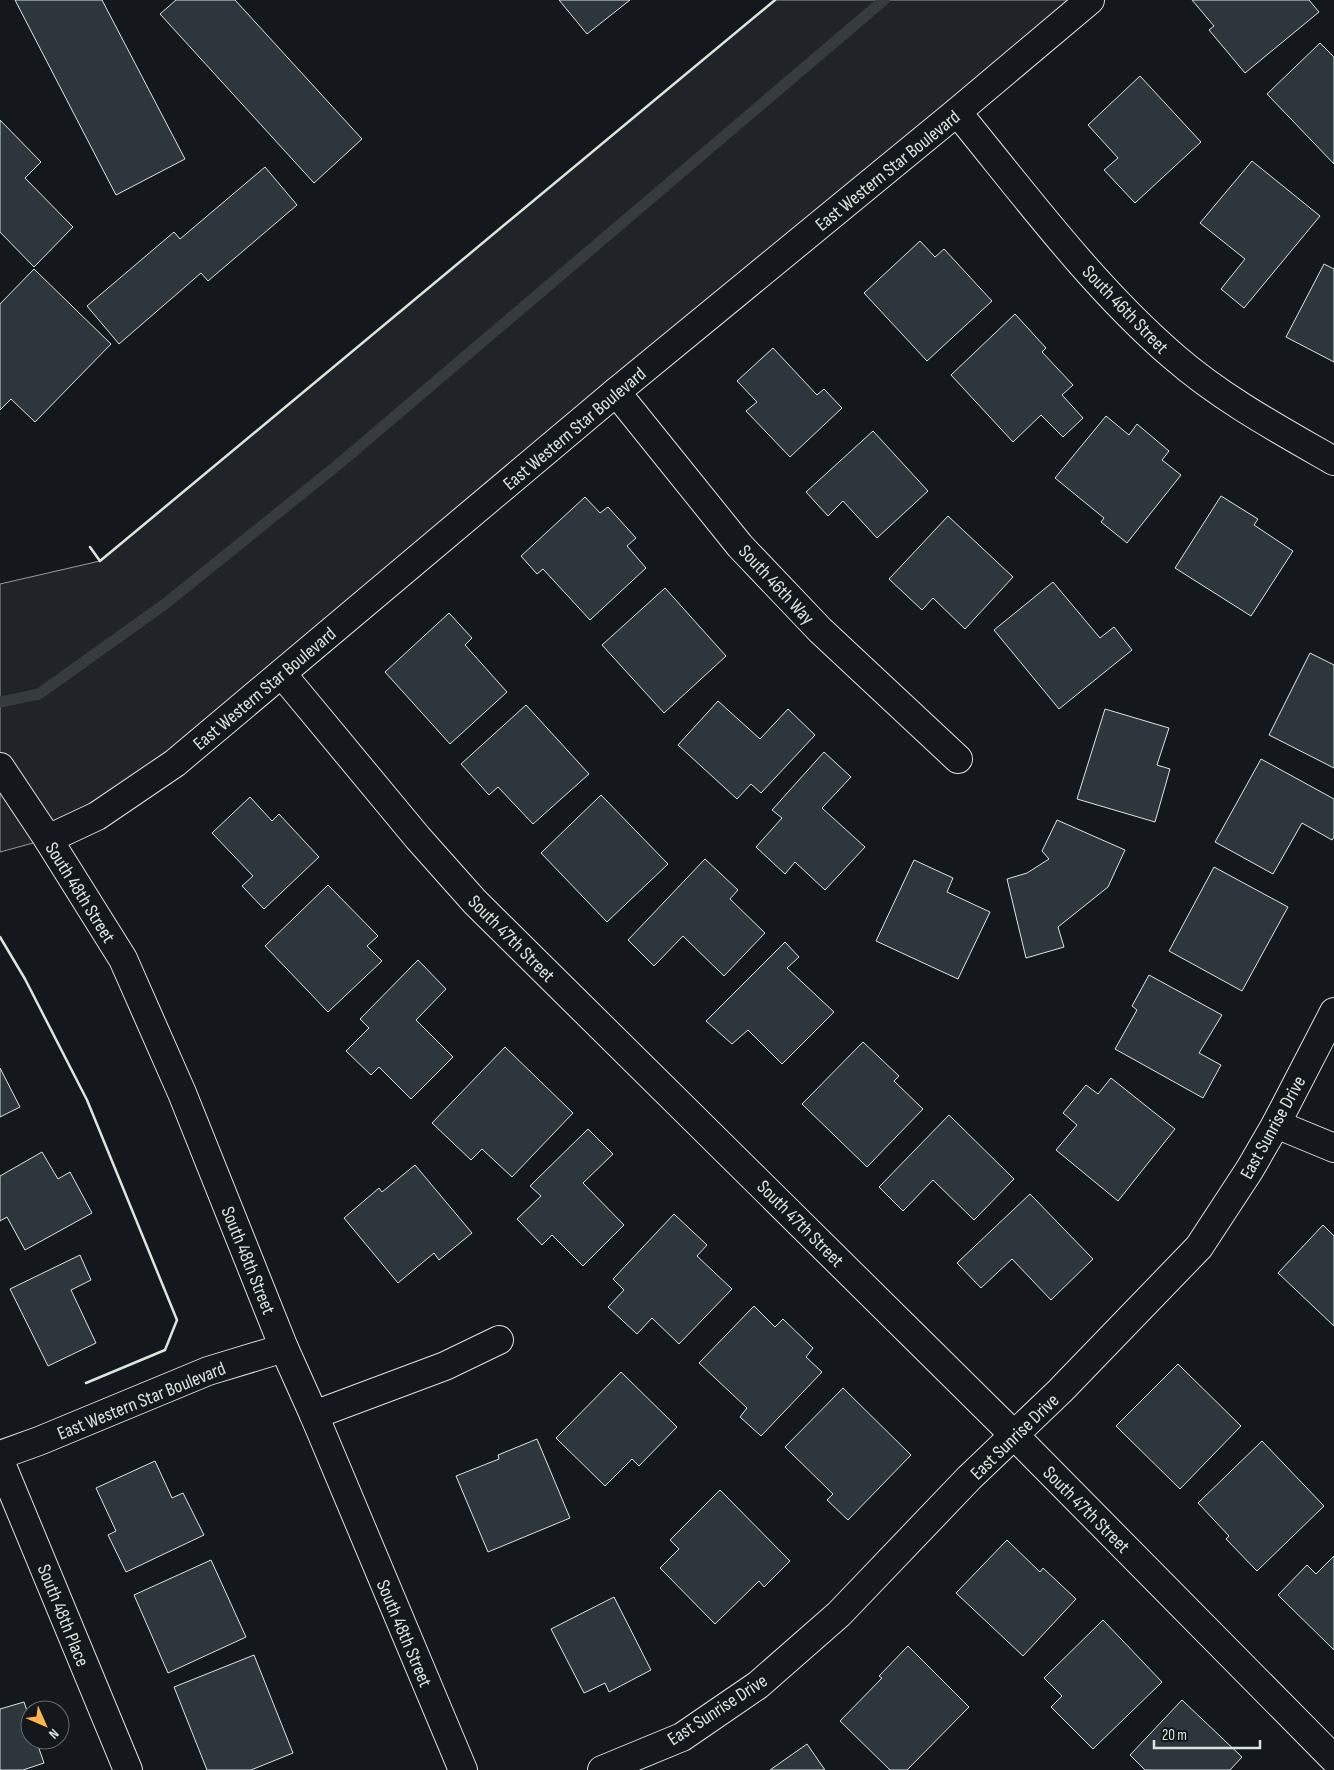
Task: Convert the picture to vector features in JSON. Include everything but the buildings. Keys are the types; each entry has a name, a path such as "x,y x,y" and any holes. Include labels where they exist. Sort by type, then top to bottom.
{"street":[{"name":"East Western Star Boulevard","path":"48,840 97,816 175,763 616,392 957,112 1090,0"},
{"name":"South 46th Street","path":"957,112 1102,288 1173,356 1237,405 1334,461"},
{"name":"South 46th Way","path":"616,392 740,546 820,630 958,759"},
{"name":"South 47th Street","path":"282,674 418,838 475,902 1013,1434 1334,1759"},
{"name":"South 48th Street","path":"1,768 123,959 182,1093 284,1348 463,1770"},
{"name":"East Sunrise Drive","path":"602,1770 682,1737 758,1686 839,1614 969,1478 1013,1434 1060,1392 1199,1247 1250,1169 1276,1124 1334,1012"},
{"path":"1276,1124 1334,1148"},
{"path":"314,1415 445,1366 499,1340"},
{"name":"East Western Star Boulevard","path":"0,1455 39,1441 208,1371 284,1348"},
{"name":"South 48th Place","path":"0,1461 128,1770"}],"shaded area":[{"path":"775,0 1090,0 175,763 48,839 0,852 0,584 100,561"}],"waterway":[{"path":"0,702 39,694 165,604 340,463 884,0"}],"wall":[{"path":"90,547 100,561 775,0"},
{"path":"0,937 25,979 87,1100 177,1320 165,1350 86,1383"}]}
